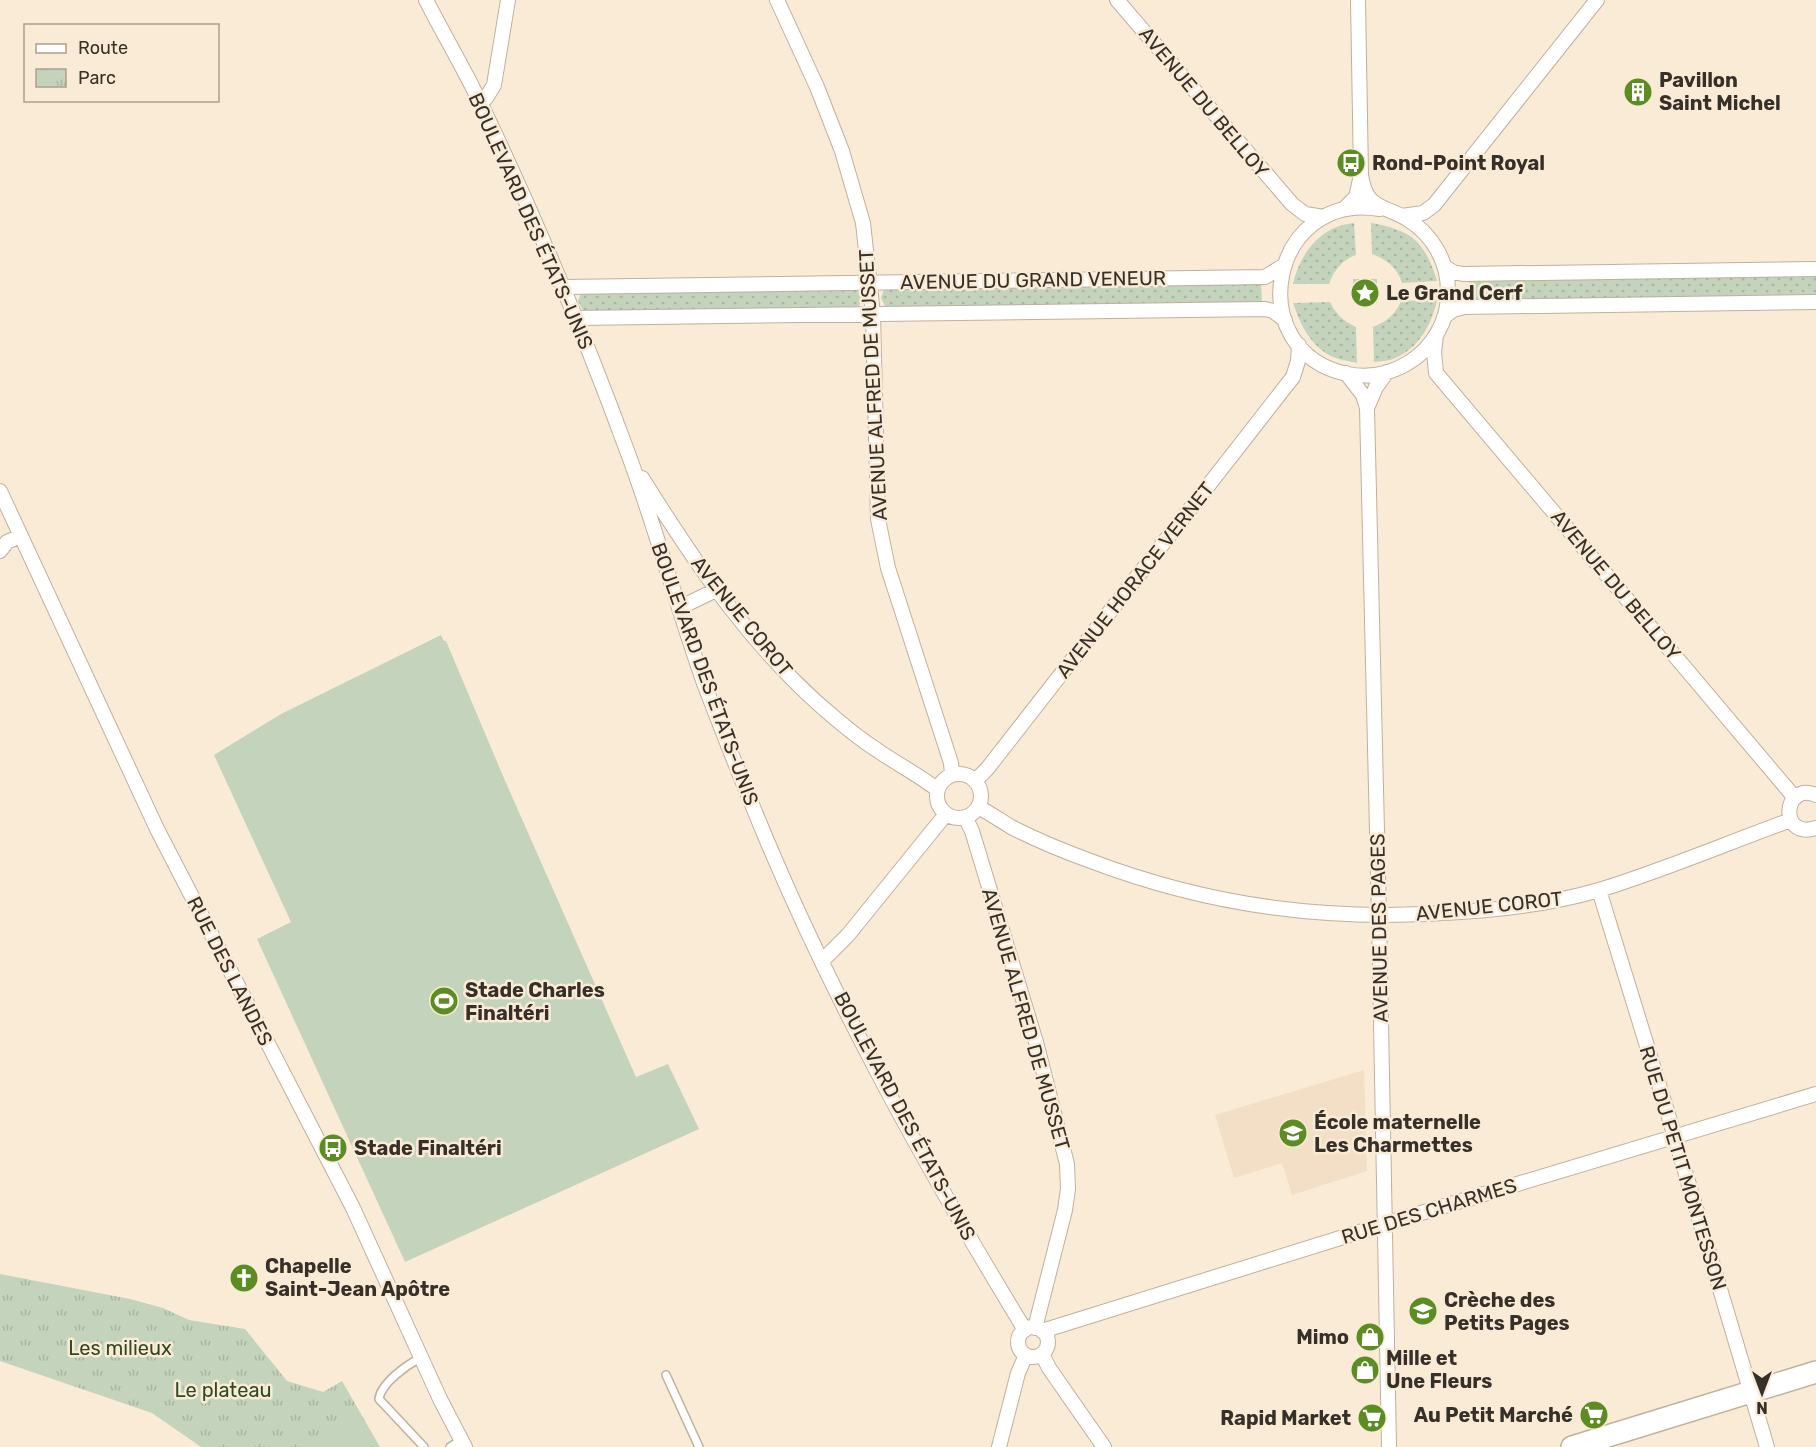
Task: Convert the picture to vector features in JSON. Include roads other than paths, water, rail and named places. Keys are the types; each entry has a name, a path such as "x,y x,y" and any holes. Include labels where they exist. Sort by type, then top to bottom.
{"main road":[{"path":"1572,1447 1816,1372"}],"street":[{"name":"BOULEVARD DES ÉTATS-UNIS","path":"426,0 480,101 564,287 631,460 705,686 751,803 803,922 886,1089 952,1206 1034,1329"},
{"path":"480,101 486,98 494,85 508,0"},
{"name":"AVENUE ALFRED DE MUSSET","path":"777,0 817,87 845,161 863,223 873,314 878,519 888,568 951,763 952,775"},
{"name":"AVENUE DU BELLOY","path":"1117,0 1292,204"},
{"path":"1344,209 1356,197 1361,176 1358,0"},
{"path":"1402,216 1423,213 1434,205 1597,0"},
{"path":"1361,176 1365,190 1380,209"},
{"path":"1292,204 1305,214 1324,217"},
{"path":"1292,204 1298,219 1298,239"},
{"path":"1432,241 1430,225 1434,205"},
{"path":"1367,408 1371,395 1393,370 1418,356 1436,335 1444,317 1448,295 1445,267 1432,241 1416,225 1402,216 1380,209 1360,207 1344,209 1324,217 1308,228 1290,250 1283,266 1280,298 1285,320 1299,345 1309,355 1329,368 1346,374 1366,375 1393,370 1421,368 1436,373 1434,361 1436,335"},
{"name":"AVENUE DU GRAND VENEUR","path":"564,287 1265,277 1283,266"},
{"path":"1445,267 1453,272 1463,273 1816,269"},
{"path":"1444,317 1453,310 1464,308 1816,302"},
{"name":"AVENUE DU GRAND VENEUR","path":"576,318 1265,309 1273,311 1285,320"},
{"path":"1293,377 1298,361 1299,345"},
{"path":"1293,377 1309,370 1329,368"},
{"name":"AVENUE DU BELLOY","path":"1436,373 1795,798"},
{"path":"1346,374 1363,395 1367,408"},
{"name":"AVENUE HORACE VERNET","path":"975,781 987,769 1293,377"},
{"name":"AVENUE DES PAGES","path":"1367,408 1389,1447"},
{"name":"AVENUE COROT","path":"631,460 673,528 716,590 745,627 803,691 875,749 938,790"},
{"name":"RUE DES LANDES","path":"0,491 157,829 353,1208 459,1445"},
{"path":"0,551 8,542 20,536"},
{"path":"679,608 716,590"},
{"path":"952,775 964,775 975,781 981,793 978,807 965,817 959,818 946,814 938,803 938,790 941,784 952,775"},
{"path":"1816,795 1806,792 1795,798 1789,808 1791,820 1799,828 1810,830 1816,828"},
{"name":"AVENUE COROT","path":"978,807 1011,827 1089,861 1188,892 1287,911 1330,915 1432,914 1490,910 1544,902 1599,890 1791,820"},
{"path":"822,961 848,935 946,814"},
{"name":"AVENUE ALFRED DE MUSSET","path":"965,817 972,831 1036,1042 1067,1164 1068,1188 1065,1210 1034,1329"},
{"name":"RUE DU PETIT MONTESSON","path":"1599,890 1767,1447"},
{"name":"RUE DES CHARMES","path":"1034,1329 1816,1094"},
{"path":"1034,1329 1048,1340 1046,1350 1042,1354 1031,1357 1026,1355 1019,1348 1019,1338 1034,1329"},
{"path":"1042,1354 1049,1368 1104,1447"},
{"path":"999,1447 1018,1373 1026,1355"}],"lane":[{"path":"420,1358 407,1365 380,1391 379,1399 424,1447"},
{"path":"666,1375 699,1447"}],"place":[{"name":"Pavillon Saint Michel","path":"1638,92"},
{"name":"Rond-Point Royal","path":"1351,163"},
{"name":"Le Grand Cerf","path":"1365,293"},
{"name":"Stade Charles Finaltéri","path":"444,1001"},
{"name":"École maternelle Les Charmettes","path":"1293,1133"},
{"name":"Stade Finaltéri","path":"333,1148"},
{"name":"Chapelle Saint-Jean Apôtre","path":"244,1278"},
{"name":"Crèche des Petits Pages","path":"1423,1311"},
{"name":"Mimo","path":"1370,1337"},
{"name":"Mille et Une Fleurs","path":"1365,1370"},
{"name":"Au Petit Marché","path":"1594,1415"},
{"name":"Rapid Market","path":"1372,1418"}],"park label":[{"name":"Les milieux","path":"120,1348"},
{"name":"Le plateau","path":"223,1390"}]}
